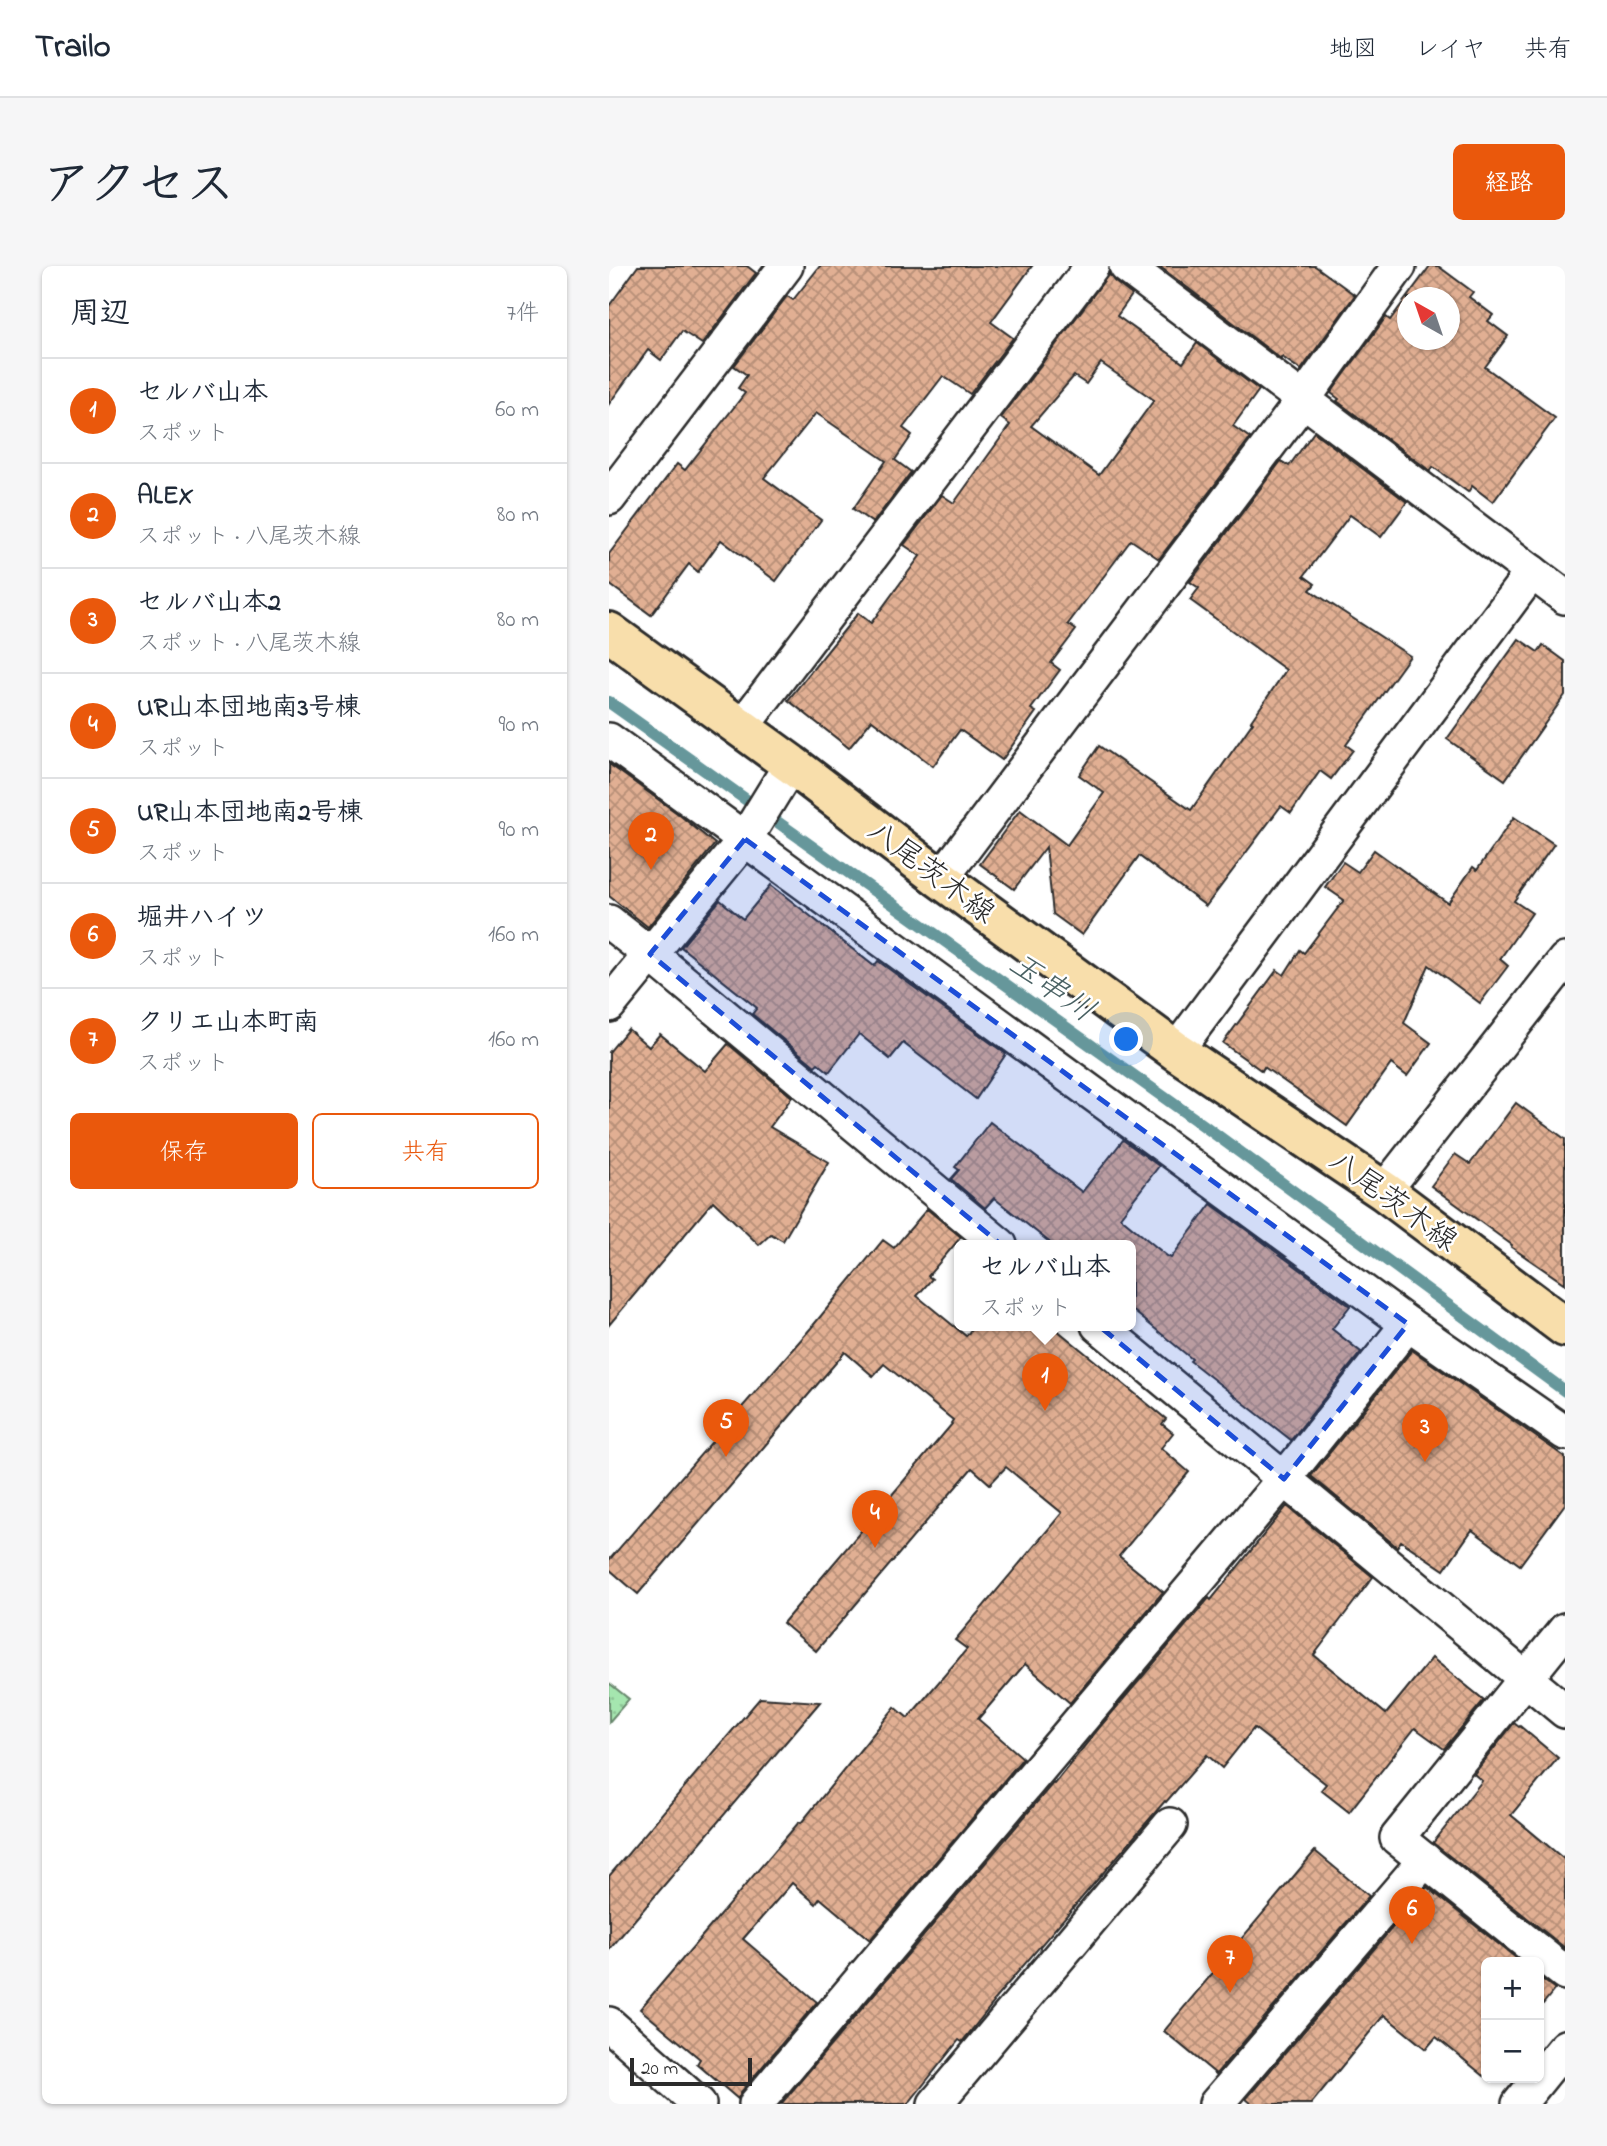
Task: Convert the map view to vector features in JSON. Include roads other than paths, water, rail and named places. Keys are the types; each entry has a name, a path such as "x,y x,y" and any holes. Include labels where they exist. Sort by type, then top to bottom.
{"main road":[{"name":"八尾茨木線","path":"609,632 1176,1051 1384,1191 1565,1327"}],"street":[{"path":"609,498 786,266"},
{"path":"741,728 1092,266"},
{"path":"1126,266 1565,597"},
{"path":"941,879 1303,400 1399,266"},
{"path":"1176,1051 1532,572"},
{"path":"609,740 757,820 1408,1324 1565,1433"},
{"path":"609,1005 757,820 791,764"},
{"path":"609,922 994,1240"},
{"path":"1384,1191 1565,960"},
{"path":"756,2104 1284,1479 1408,1324"},
{"path":"1104,1331 1565,1711"},
{"path":"1565,1630 1397,1838 1565,1973"},
{"path":"935,2104 1170,1825"},
{"path":"1216,2104 1425,1860"},
{"path":"609,2024 699,2104"},
{"path":"1519,2104 1565,2047"}],"waterway":[{"name":"玉串川","path":"609,702 1203,1125 1565,1391"}],"place":[{"name":"ALEX","path":"651,870"},
{"name":"セルバ山本","path":"1045,1411"},
{"name":"UR山本団地南2号棟","path":"726,1457"},
{"name":"セルバ山本2","path":"1425,1462"},
{"name":"UR山本団地南3号棟","path":"875,1548"},
{"name":"堀井ハイツ","path":"1412,1944"},
{"name":"クリエ山本町南","path":"1230,1993"}]}
